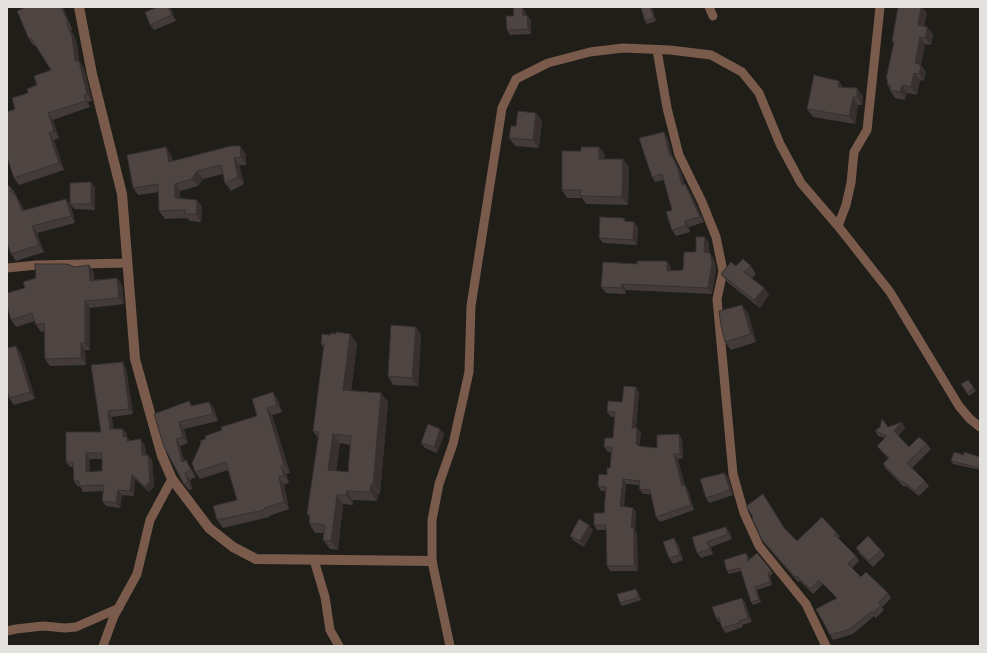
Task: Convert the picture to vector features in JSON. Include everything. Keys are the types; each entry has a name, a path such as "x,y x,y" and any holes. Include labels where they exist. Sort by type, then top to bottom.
{"street":[{"path":"79,7 92,74 122,194 135,359 162,456 172,479 209,528 233,547 256,559 432,561"},
{"path":"709,7 713,16"},
{"path":"838,226 848,198 854,152 866,130 880,7"},
{"path":"450,646 432,561 432,520 439,484 453,444 470,372 471,306 502,108 516,79 548,63 590,52 623,48 711,55 742,72 759,93 780,144 801,183 838,226 890,292 959,406 970,419 980,427"},
{"path":"657,50 667,108 679,155 702,202 716,237 722,271 717,299 733,474 744,513 759,546 806,604 826,646"},
{"path":"7,268 37,265 127,263"},
{"path":"103,646 119,608 137,574 150,520 172,479"},
{"path":"314,560 325,598 330,630 338,646"},
{"path":"7,631 43,626 65,628 76,627 119,608"}],"building":[{"path":"26,7 61,7 68,22 66,23 72,36 75,61 79,61 87,94 84,95 86,101 48,113 54,131 49,133 59,163 14,178 7,157 7,112 15,109 12,98 28,93 27,89 37,85 34,76 51,70 31,38 29,39 17,11"},
{"path":"158,7 168,7 172,15 150,25 145,12"},
{"path":"522,7 523,16 527,15 528,29 507,30 506,16 514,16 513,8"},
{"path":"650,7 654,18 645,21 641,8"},
{"path":"898,7 921,7 918,25 927,27 925,38 920,37 915,63 921,65 919,74 914,73 911,87 902,85 900,92 890,90 891,85 887,84 888,79 886,79 894,42 892,41"},
{"path":"814,75 839,81 838,87 857,88 857,97 853,97 849,116 807,109"},
{"path":"518,111 536,113 533,140 509,138 511,126 516,126"},
{"path":"664,132 670,156 672,156 677,166 682,185 685,184 700,217 685,221 686,226 672,230 666,212 672,210 662,174 652,177 639,138"},
{"path":"231,146 240,146 241,157 234,158 238,177 225,183 221,165 197,171 192,179 175,184 175,198 197,200 196,214 185,214 185,210 159,211 158,184 133,188 127,155 166,147 169,162"},
{"path":"581,147 599,147 599,159 623,159 622,197 580,196 581,190 562,190 562,151 581,151"},
{"path":"91,182 91,204 70,204 70,183"},
{"path":"7,184 12,189 10,191 17,198 22,211 66,199 71,216 32,226 39,245 11,254 7,243"},
{"path":"600,217 624,218 624,221 634,222 633,240 599,238"},
{"path":"696,237 705,237 704,252 710,253 712,263 708,288 622,284 621,288 601,287 603,262 637,264 637,261 667,261 667,271 683,270 684,252 696,252"},
{"path":"743,259 751,266 744,272 764,288 754,300 721,274 731,262 736,266"},
{"path":"35,264 67,264 75,267 89,265 90,281 117,278 119,298 85,301 85,343 81,343 81,358 45,359 44,323 36,325 32,313 11,320 7,306 7,293 25,288 23,282 36,278"},
{"path":"742,305 751,334 725,342 719,311"},
{"path":"391,325 416,327 412,378 388,376"},
{"path":"336,332 350,334 343,390 381,393 373,485 371,484 370,492 347,491 346,495 337,495 331,541 323,540 325,525 309,523 310,515 307,514 319,432 313,431 324,344 321,344 322,334 336,334","holes":["333,434 351,436 348,472 328,470"]},
{"path":"16,346 30,392 9,398 7,390 7,348"},
{"path":"123,362 129,409 108,411 110,429 123,429 123,437 127,437 127,441 141,439 142,455 148,455 150,481 145,487 132,474 130,491 118,490 116,503 102,501 104,485 79,486 79,481 74,481 73,462 66,462 66,432 101,432 91,365","holes":["86,453 102,453 102,471 86,472"]},
{"path":"968,380 974,388 967,393 961,384"},
{"path":"624,386 636,387 632,428 637,428 636,444 638,446 657,448 657,435 679,434 680,454 674,454 682,486 685,485 691,505 656,517 650,490 639,489 640,481 623,479 620,506 633,508 631,528 634,528 634,566 607,566 606,525 594,525 594,513 604,513 606,487 598,486 599,474 607,475 607,468 610,468 612,447 604,447 605,438 613,438 615,412 607,412 608,401 622,402"},
{"path":"273,392 277,405 267,408 284,465 281,466 284,475 279,477 284,502 264,508 264,510 217,520 213,506 237,500 226,462 195,472 192,463 201,443 200,441 206,439 205,436 222,430 221,427 257,416 252,399"},
{"path":"189,401 191,406 209,402 213,414 179,422 183,437 176,439 182,462 186,460 191,470 185,473 188,482 184,484 164,447 154,414"},
{"path":"882,419 888,427 902,422 894,431 909,447 919,437 927,444 907,463 925,481 915,491 902,481 901,482 883,464 889,458 877,446 887,436 875,431 880,427"},
{"path":"428,424 440,429 434,447 421,443"},
{"path":"954,452 964,455 964,452 980,457 980,468 951,461"},
{"path":"724,473 730,490 706,498 700,479"},
{"path":"763,494 785,529 797,541 822,517 836,532 834,534 856,556 848,564 861,577 866,572 888,593 879,602 881,605 873,613 871,612 850,629 830,635 816,609 837,598 819,580 810,589 797,576 795,577 762,540 752,518 753,517 746,506"},
{"path":"579,519 589,525 580,541 570,536"},
{"path":"726,527 728,534 707,542 710,549 697,553 692,537"},
{"path":"868,536 881,550 869,561 856,548"},
{"path":"674,538 680,555 669,558 663,542"},
{"path":"746,553 748,561 757,553 771,570 768,573 770,582 755,587 759,600 751,602 740,568 727,571 724,560"},
{"path":"636,589 639,597 620,603 617,594"},
{"path":"742,598 748,618 739,621 739,623 722,628 719,617 716,618 712,607"}]}
